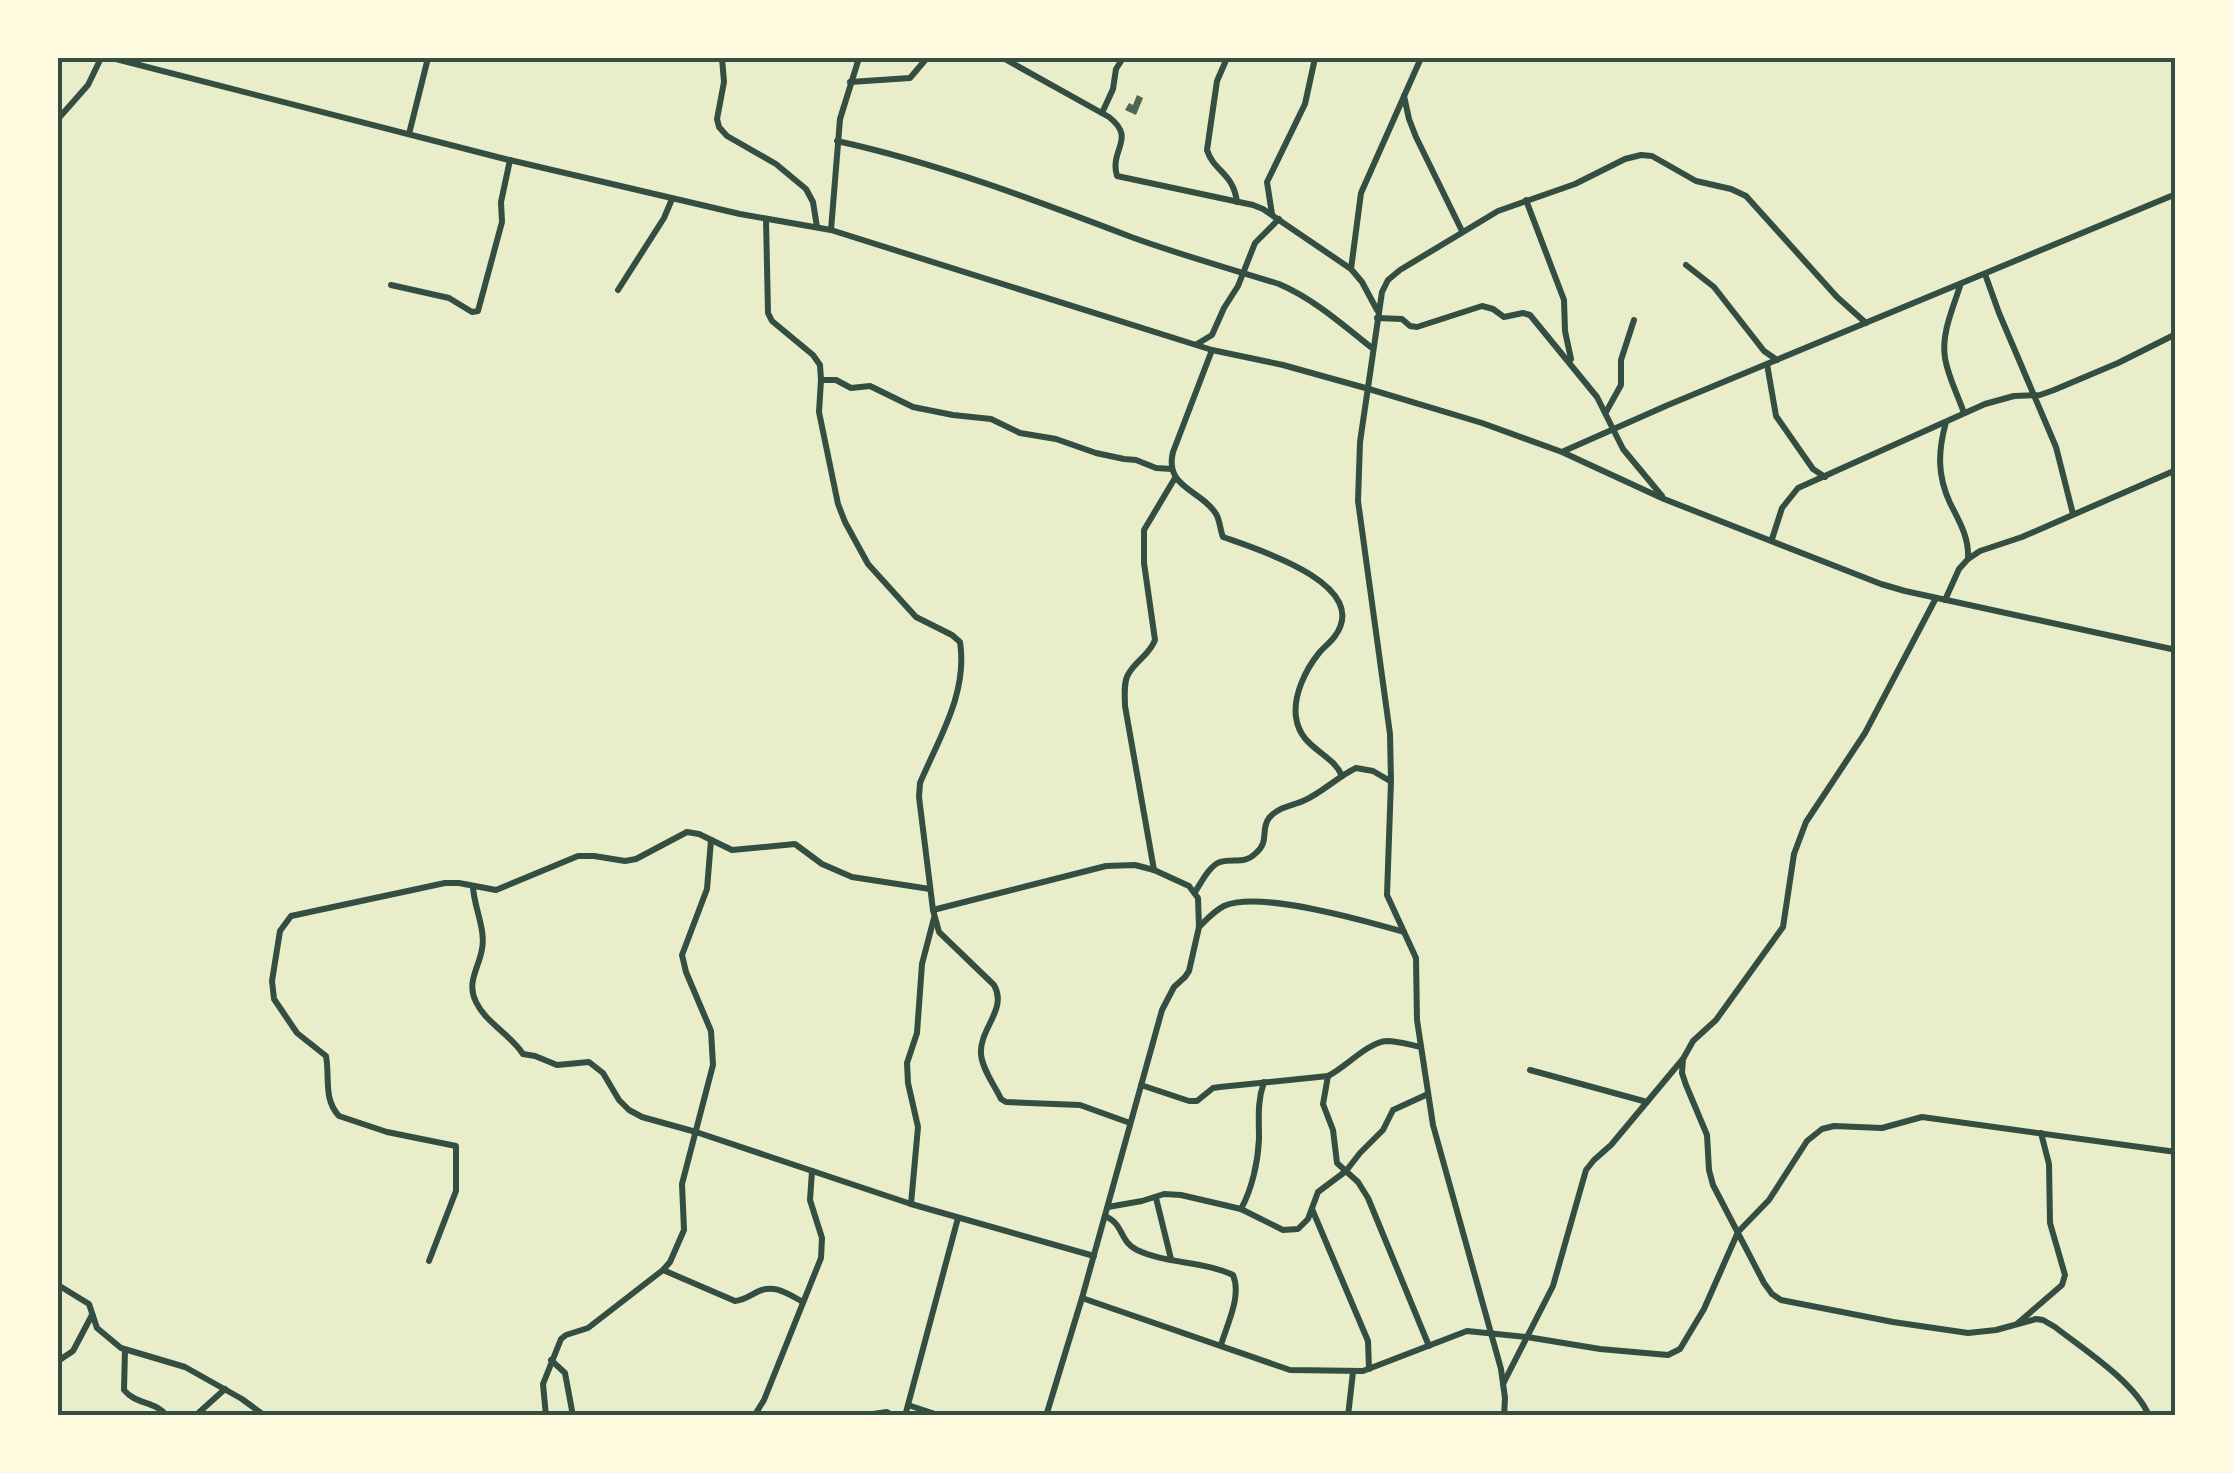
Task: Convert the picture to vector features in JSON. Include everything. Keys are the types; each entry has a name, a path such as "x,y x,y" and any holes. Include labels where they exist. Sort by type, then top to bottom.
{"street":[{"path":"58,119 88,85 101,58"},
{"path":"112,58 672,199 831,230 1194,345 1368,389 1482,423 1882,584 2176,650"},
{"path":"409,134 428,58"},
{"path":"722,58 724,82 717,120 720,126 727,136 776,164 806,189 813,202 817,227"},
{"path":"831,230 840,119 859,58"},
{"path":"850,82 910,78 927,58"},
{"path":"1002,58 1119,125 1123,138 1114,164 1117,176 1252,205 1275,216 1352,269 1378,315"},
{"path":"1102,113 1122,58"},
{"path":"1226,58 1217,81 1208,150 1209,157 1231,180 1236,202"},
{"path":"1275,216 1267,182 1305,104 1314,58"},
{"path":"1352,269 1361,193 1421,58"},
{"path":"1404,95 1408,119 1462,231"},
{"path":"837,141 904,157 1296,291 1373,349"},
{"path":"1504,1416 1504,1384 1492,1333 1428,1094 1417,1020 1416,958 1387,895 1391,781 1388,715 1358,501 1360,442 1382,292 1400,270 1462,231 1526,200 1641,155 1652,156 1696,181 1746,196 1827,287 1866,322"},
{"path":"391,285 441,295 467,310 478,311 500,230 510,160"},
{"path":"1562,452 2176,194"},
{"path":"618,290 672,199"},
{"path":"1526,200 1564,300 1572,365"},
{"path":"1194,345 1212,335 1258,238 1275,216"},
{"path":"766,219 770,317 821,368 821,421 845,522 868,564 900,602 916,617 955,637 961,645 955,707 919,790 934,914 943,938 999,994 981,1050 982,1060 1001,1099 1012,1103 1080,1105 1130,1124"},
{"path":"1686,265 1714,287 1764,351 1777,360"},
{"path":"1985,274 2056,447 2074,514"},
{"path":"1960,285 1944,346 1945,360 1964,413"},
{"path":"1378,315 1402,319 1417,327 1482,306 1508,317 1523,312 1533,318 1606,412 1632,464 1664,499"},
{"path":"1606,412 1621,385 1621,360 1634,320"},
{"path":"1772,539 1782,508 1798,488 1964,413 1999,399 2035,396 2176,334"},
{"path":"1212,350 1173,452 1175,478 1215,511 1224,537 1297,565 1327,587 1340,604 1343,620 1337,634 1317,655 1300,688 1296,720 1302,734 1317,752 1335,763 1342,776"},
{"path":"1768,364 1776,416 1813,469 1825,477"},
{"path":"822,380 836,380 850,388 870,386 913,407 991,419 1020,433 1056,439 1156,468 1172,468"},
{"path":"1946,422 1939,450 1940,474 1965,532 1968,559"},
{"path":"1504,1384 1552,1286 1586,1170 1648,1102 1693,1041 1716,1020 1783,927 1794,854 1806,822 1968,559 2176,470"},
{"path":"1154,870 1125,693 1128,673 1156,640 1144,563 1144,530 1175,478"},
{"path":"1195,892 1215,865 1254,856 1264,844 1265,825 1286,806 1309,798 1356,768 1391,781"},
{"path":"429,1260 456,1192 456,1146 387,1132 334,1112 326,1082 326,1056 297,1033 274,999 272,981 280,930 290,916 446,883 501,889 578,856 636,859 687,832 732,850 797,845 822,864 852,877 930,889"},
{"path":"546,1416 543,1384 561,1339 588,1328 662,1270 670,1262 684,1230 682,1184 714,1054 710,1031 682,955 707,889 711,840"},
{"path":"934,914 1106,866 1135,865 1154,870 1188,886 1200,904 1189,970 1162,1010 1046,1416"},
{"path":"474,887 483,946 474,971 474,998 482,1012 526,1056 556,1065 589,1062 603,1073 619,1100 642,1117 912,1204 1094,1256"},
{"path":"1199,926 1224,906 1262,900 1406,933"},
{"path":"912,1204 918,1127 907,1063 917,1033 922,964 934,914"},
{"path":"1141,1085 1197,1102 1213,1088 1328,1076 1382,1041 1421,1047"},
{"path":"1683,1059 1682,1073 1707,1135 1710,1176 1764,1283 1776,1297 1786,1302 1968,1333 2043,1320 2122,1381 2144,1404 2148,1416"},
{"path":"1530,1070 1648,1102"},
{"path":"1328,1076 1323,1104 1333,1130 1336,1160 1368,1198 1429,1346"},
{"path":"1241,1209 1252,1184 1264,1082"},
{"path":"1106,1212 1164,1194 1181,1195 1241,1209 1290,1230 1304,1224 1320,1188 1346,1172 1383,1130 1393,1110 1428,1094"},
{"path":"1082,1298 1290,1370 1369,1369 1467,1331 1668,1355 1686,1339 1704,1309 1738,1232 1783,1181 1807,1141 1822,1129 1882,1128 1922,1117 2176,1152"},
{"path":"2015,1325 2064,1280 2050,1223 2049,1164 2041,1133"},
{"path":"754,1416 764,1400 822,1250 810,1200 812,1171"},
{"path":"1156,1198 1171,1259"},
{"path":"1312,1208 1368,1342 1369,1369"},
{"path":"1106,1212 1128,1244 1144,1252 1228,1272 1236,1279 1236,1295 1221,1345"},
{"path":"906,1416 958,1218"},
{"path":"662,1270 735,1301 771,1288 804,1302"},
{"path":"58,1285 86,1301 100,1331 125,1350 176,1363 265,1416"},
{"path":"58,1361 73,1351 93,1314"},
{"path":"125,1350 124,1390 132,1398 164,1410 167,1416"},
{"path":"551,1360 565,1373 573,1416"},
{"path":"1348,1416 1353,1372"},
{"path":"196,1416 224,1389"},
{"path":"908,1405 941,1416"},
{"path":"858,1416 887,1412 894,1416"}],"building":[{"path":"1137,95 1143,98 1136,115 1125,110 1129,103 1133,105"}]}
